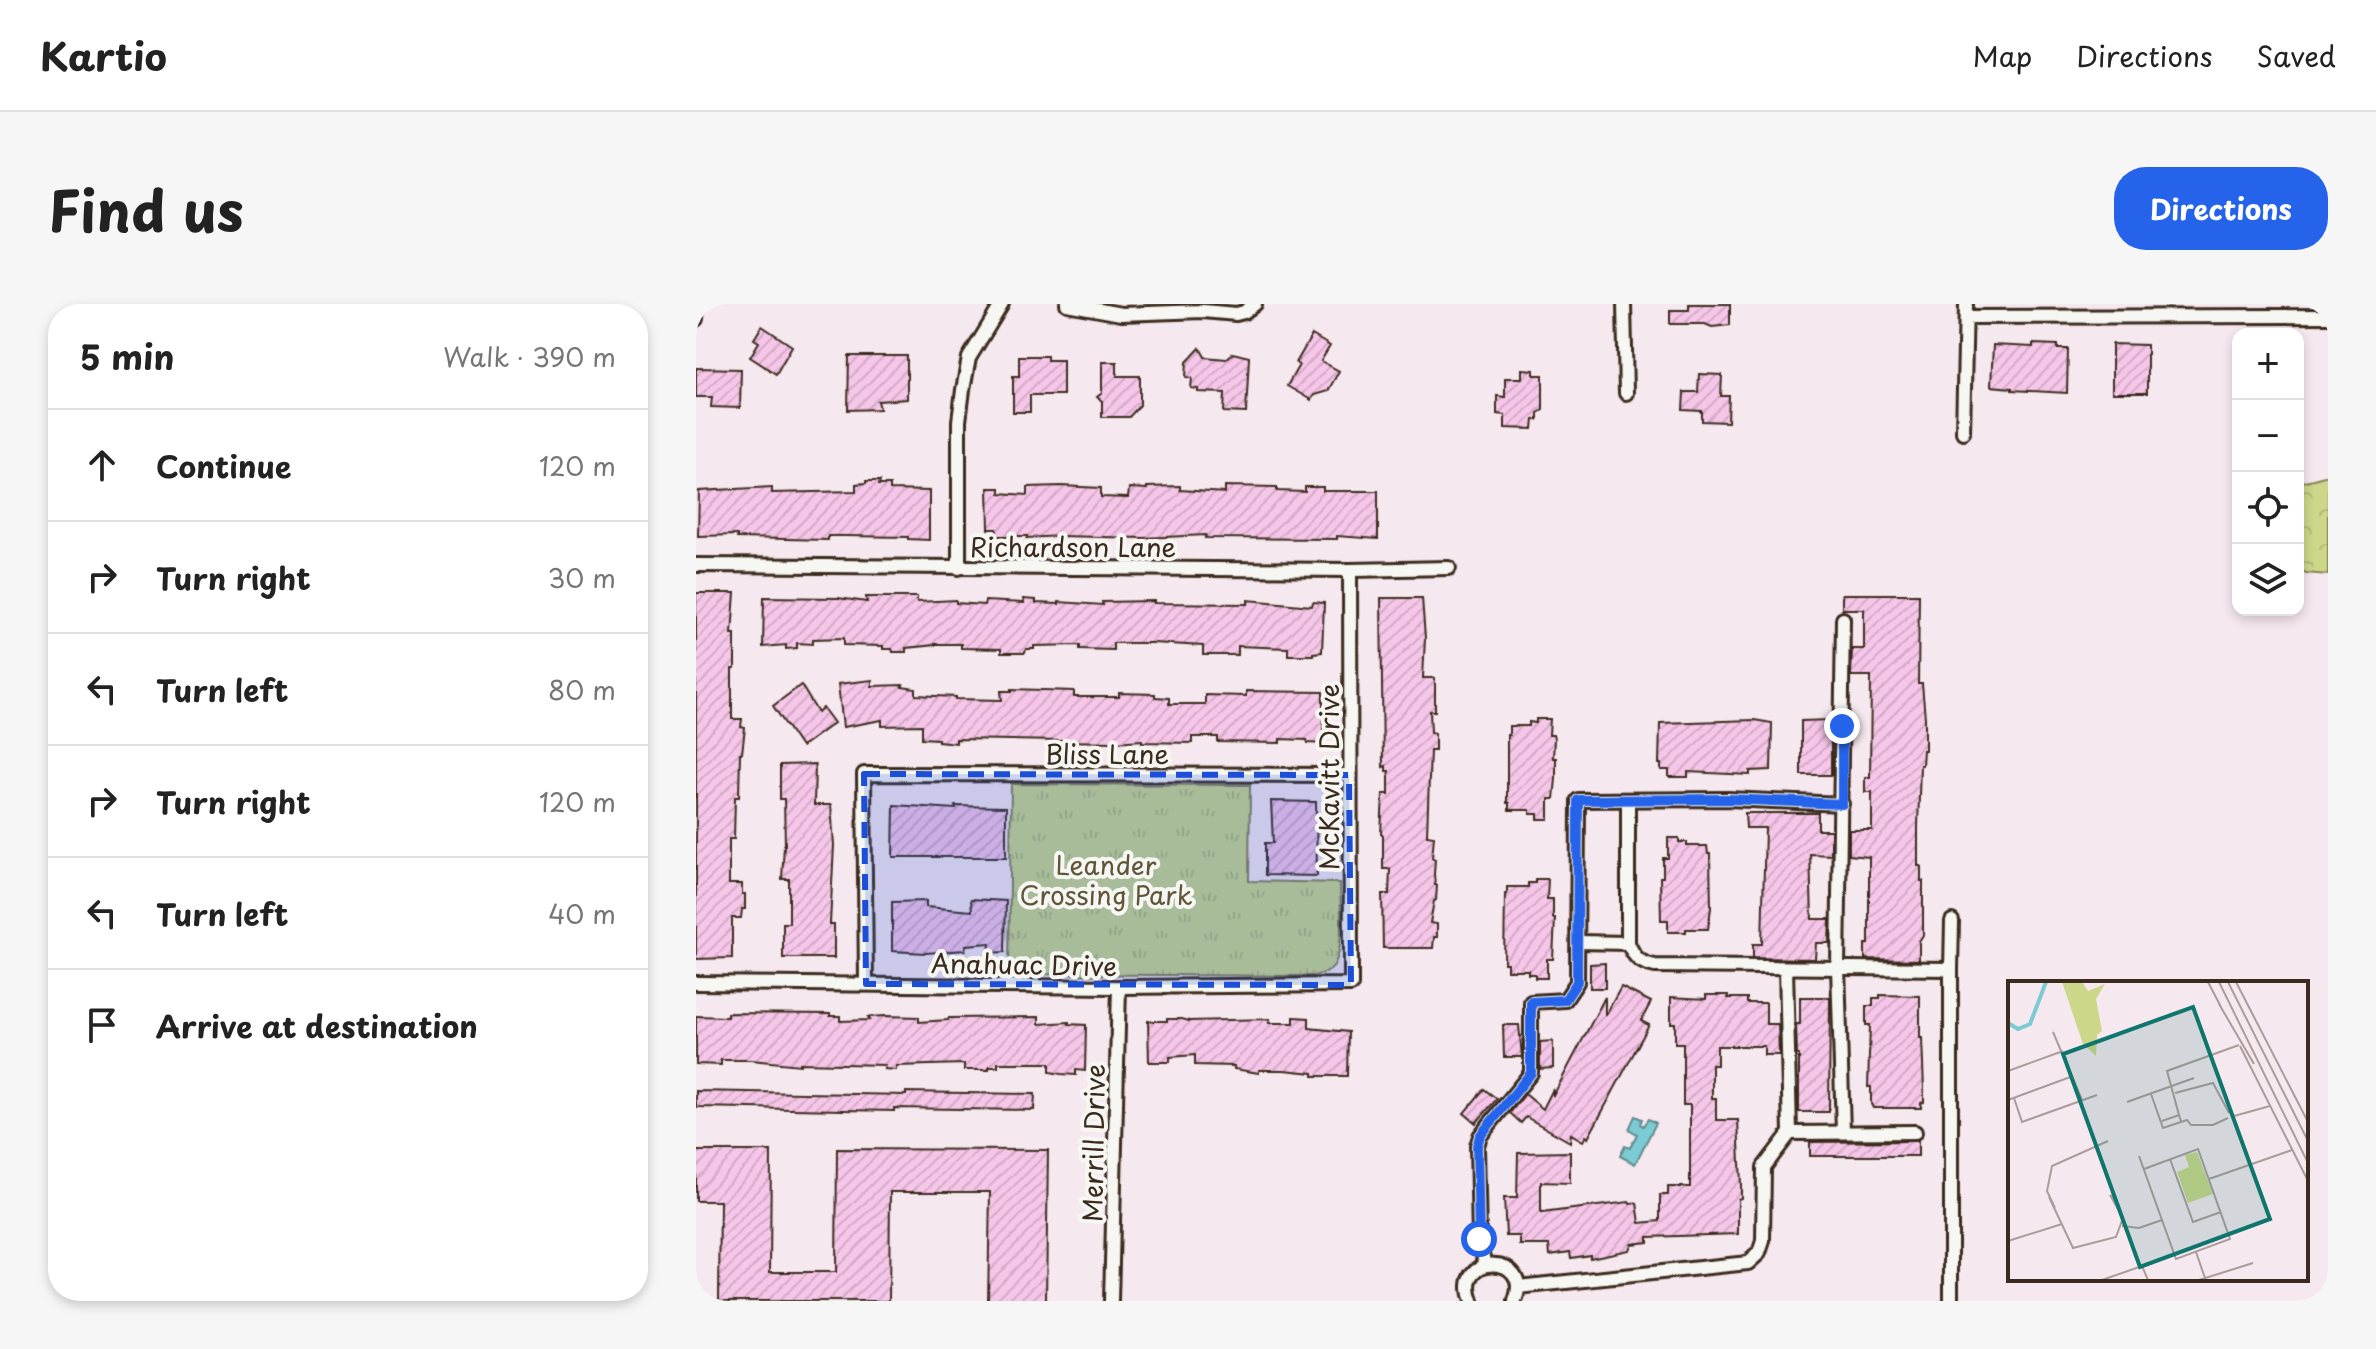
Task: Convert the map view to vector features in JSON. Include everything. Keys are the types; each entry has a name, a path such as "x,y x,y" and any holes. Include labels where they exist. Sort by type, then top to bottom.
{"street":[{"path":"697,304 697,318"},
{"path":"959,568 959,421 963,390 969,358 1002,304"},
{"path":"1067,304 1121,314 1205,307 1236,314 1255,304"},
{"path":"1624,304 1626,393"},
{"path":"1963,432 1966,311 2156,310 2328,316"},
{"name":"Richardson Lane","path":"696,565 1449,568"},
{"name":"McKavitt Drive","path":"1350,570 1351,985"},
{"path":"1843,619 1838,967 1843,1132"},
{"name":"Bliss Lane","path":"866,984 864,774 1349,775"},
{"path":"1486,1265 1479,1239 1477,1146 1480,1136 1531,1073 1531,1002 1565,1000 1577,982 1578,800 1728,799 1842,804"},
{"path":"1628,800 1628,943 1634,956 1642,963 1655,966 1951,969"},
{"path":"1951,1301 1952,921"},
{"path":"1578,942 1628,943"},
{"path":"1518,1287 1748,1263 1759,1253 1763,1241 1764,1167 1790,1133 1786,968"},
{"name":"Anahuac Drive","path":"696,983 1119,987 1351,985"},
{"name":"Merrill Drive","path":"1111,1301 1119,987"},
{"path":"1790,1133 1915,1132"},
{"path":"1472,1301 1470,1280 1479,1268 1486,1265 1501,1265 1513,1273 1518,1287 1515,1301"}],"highlighted area":[{"path":"864,774 1349,775 1351,985 866,984"}],"green space":[{"path":"2328,475 2328,575 2304,572 2304,481"},
{"name":"Leander Crossing Park","path":"1011,784 1250,785 1249,881 1340,883 1341,929 1335,963 1328,971 1313,976 1009,974"}],"water":[{"path":"1635,1116 1642,1119 1640,1124 1643,1126 1648,1119 1656,1123 1635,1164 1620,1156 1625,1146 1630,1148 1637,1134 1629,1129"}],"building":[{"path":"1689,304 1730,304 1730,325 1670,324 1670,310 1689,310"},
{"path":"762,326 792,346 776,374 750,357 759,342 754,339"},
{"path":"1312,335 1330,346 1321,361 1339,371 1328,391 1314,395 1311,400 1287,386"},
{"path":"2033,344 2058,345 2058,349 2068,349 2067,393 1991,386 1993,345 2033,347"},
{"path":"2112,344 2147,345 2147,393 2112,393"},
{"path":"1200,348 1205,357 1226,359 1233,353 1249,357 1246,413 1224,412 1225,393 1198,392 1198,389 1191,388 1192,378 1186,377 1187,362"},
{"path":"849,356 907,356 907,399 878,401 880,409 848,410"},
{"path":"1019,356 1047,356 1047,360 1063,360 1063,395 1030,395 1030,412 1013,412 1013,376 1019,376"},
{"path":"1102,362 1117,362 1117,376 1140,376 1140,405 1129,417 1102,417 1102,401 1097,397 1102,393"},
{"path":"696,368 741,369 740,408 711,407 712,397 696,397"},
{"path":"1522,369 1534,370 1534,375 1543,375 1543,410 1538,413 1538,420 1534,420 1533,429 1505,428 1505,415 1497,414 1497,396 1505,397 1505,378 1522,378"},
{"path":"1699,374 1722,375 1721,396 1729,396 1728,422 1702,421 1702,411 1683,410 1684,392 1698,392"},
{"path":"880,481 879,485 890,485 890,490 929,491 929,540 908,537 828,536 828,540 698,536 699,491 772,487 772,493 856,491 856,484"},
{"path":"1180,486 1180,490 1225,493 1225,486 1277,487 1277,491 1305,492 1305,487 1323,487 1323,491 1378,491 1378,539 1337,536 1337,539 1205,538 1206,535 1027,538 996,536 997,529 989,529 988,488 1000,488 1000,493 1028,495 1028,487 1101,488 1101,497 1128,498 1129,488"},
{"path":"696,593 735,593 732,719 742,719 741,727 745,728 740,753 739,797 735,797 734,839 729,839 729,884 742,884 745,909 742,909 741,918 732,918 732,958 696,959"},
{"path":"1842,594 1919,594 1918,684 1922,684 1925,750 1920,765 1918,827 1918,866 1921,866 1923,881 1923,935 1919,941 1919,960 1865,959 1865,944 1869,944 1869,857 1849,855 1849,830 1872,830 1872,792 1865,792 1865,777 1870,777 1871,676 1851,676 1852,649 1864,649 1864,609 1842,609"},
{"path":"764,597 838,598 867,602 866,597 917,597 917,602 956,600 956,603 984,605 985,601 1024,603 1023,599 1036,600 1036,603 1103,605 1102,602 1154,601 1248,604 1248,600 1312,606 1313,602 1324,603 1322,652 1288,655 1288,648 1238,646 1238,655 1203,655 1203,646 1113,643 1113,650 1080,649 1080,645 1034,646 1034,649 1026,649 1025,653 1001,653 1001,649 935,644 906,648 906,652 893,652 892,649 883,649 883,646 844,645 844,638 813,639 813,644 797,643 797,648 786,649 786,645 763,647"},
{"path":"1381,598 1422,598 1425,638 1423,678 1435,678 1435,711 1430,711 1435,750 1430,750 1427,835 1434,836 1432,858 1435,859 1437,885 1430,923 1437,924 1433,948 1383,948 1382,894 1389,894 1390,869 1383,869 1381,834 1383,794 1389,794 1389,771 1386,771 1386,766 1383,767"},
{"path":"872,680 872,686 903,685 916,689 916,695 956,699 1002,700 1001,691 1012,689 1074,691 1074,697 1155,694 1155,697 1169,698 1169,704 1205,704 1205,695 1246,696 1246,691 1323,692 1323,744 1280,739 1280,743 1218,742 1218,737 1192,737 1192,743 956,739 956,743 922,738 922,725 882,726 882,720 843,727 838,684"},
{"path":"801,685 818,713 823,708 834,723 801,747 773,706"},
{"path":"1536,719 1550,719 1549,735 1553,735 1554,739 1556,779 1554,799 1549,799 1549,819 1538,819 1538,814 1530,814 1530,810 1509,810 1507,803 1509,726 1529,726 1529,722 1536,723"},
{"path":"1754,720 1772,723 1771,770 1750,771 1750,775 1688,772 1688,777 1669,777 1669,770 1661,770 1660,723"},
{"path":"1831,720 1831,775 1801,775 1801,721"},
{"path":"815,764 814,805 831,805 834,845 830,924 834,924 834,958 783,958 783,923 789,923 789,879 782,879 785,845 780,765"},
{"path":"1271,801 1316,802 1317,876 1265,875 1265,843 1273,843"},
{"path":"894,805 956,809 955,806 1006,807 1006,857 893,857"},
{"path":"1745,813 1818,813 1818,830 1831,830 1831,855 1810,854 1812,919 1830,919 1829,943 1816,943 1815,959 1753,958 1753,944 1762,944 1765,828 1746,828"},
{"path":"1668,838 1679,838 1679,842 1687,842 1687,846 1707,846 1710,854 1711,908 1708,929 1668,932 1668,920 1661,920 1660,877 1663,877 1663,858 1668,858"},
{"path":"1535,879 1548,879 1547,899 1553,899 1553,959 1547,959 1547,978 1535,978 1535,974 1528,974 1528,970 1507,970 1507,963 1504,963 1507,887 1528,887 1528,883 1535,883"},
{"path":"971,899 1006,901 1005,952 989,953 990,943 966,945 965,950 926,953 892,951 892,902 926,901 926,907 972,911"},
{"path":"1605,963 1605,988 1590,988 1590,964"},
{"path":"1621,987 1651,1002 1641,1021 1649,1025 1588,1138 1586,1136 1583,1141 1571,1134 1570,1142 1526,1117 1521,1123 1510,1113 1525,1094 1543,1109 1553,1089 1553,1096 1605,997 1605,1016"},
{"path":"1706,995 1728,995 1728,998 1747,998 1747,1003 1766,1003 1766,1024 1778,1024 1779,1055 1764,1055 1764,1046 1717,1046 1717,1065 1712,1065 1716,1120 1738,1120 1741,1198 1738,1199 1738,1234 1648,1237 1648,1242 1631,1244 1629,1250 1590,1258 1590,1255 1571,1258 1570,1252 1550,1255 1549,1245 1520,1245 1520,1236 1506,1236 1504,1198 1517,1198 1518,1153 1570,1152 1570,1183 1541,1182 1541,1213 1629,1202 1637,1203 1640,1223 1660,1221 1660,1195 1668,1195 1668,1187 1690,1187 1690,1105 1683,1105 1683,1043 1675,1043 1671,997 1706,999"},
{"path":"1880,995 1920,996 1924,1090 1921,1108 1873,1108 1871,1104 1871,1087 1868,1087 1870,1025 1866,1025 1866,1006 1873,1006 1873,998 1880,998"},
{"path":"1800,997 1830,997 1829,1112 1799,1112 1796,1024 1800,1024"},
{"path":"727,1013 830,1014 840,1016 840,1021 886,1016 919,1017 919,1022 949,1018 1039,1017 1039,1024 1069,1022 1086,1025 1085,1071 1076,1070 1076,1075 1050,1072 1050,1063 998,1063 998,1067 989,1067 989,1070 964,1070 964,1064 896,1066 896,1070 884,1069 885,1065 800,1065 751,1060 721,1060 721,1065 696,1064 696,1016 727,1017"},
{"path":"1294,1017 1309,1018 1309,1028 1348,1032 1347,1076 1313,1076 1313,1073 1284,1070 1259,1070 1259,1073 1234,1069 1234,1066 1195,1065 1195,1055 1170,1057 1170,1062 1149,1062 1148,1021 1270,1019 1269,1023 1294,1023"},
{"path":"1503,1025 1519,1025 1522,1057 1504,1057"},
{"path":"1553,1041 1553,1068 1540,1069 1540,1042"},
{"path":"1484,1089 1497,1099 1476,1123 1464,1113"},
{"path":"696,1091 1035,1094 1034,1110 894,1108 894,1111 696,1107"},
{"path":"1918,1141 1918,1156 1810,1156 1810,1142"},
{"path":"837,1149 1048,1150 1046,1301 988,1301 990,1192 890,1192 889,1301 719,1301 720,1201 696,1201 696,1151 771,1151 770,1272 836,1272"}],"route":[{"path":"1479,1239 1477,1146 1480,1136 1531,1073 1531,1002 1565,1000 1577,982 1578,800 1728,799 1842,804 1842,726"}]}
